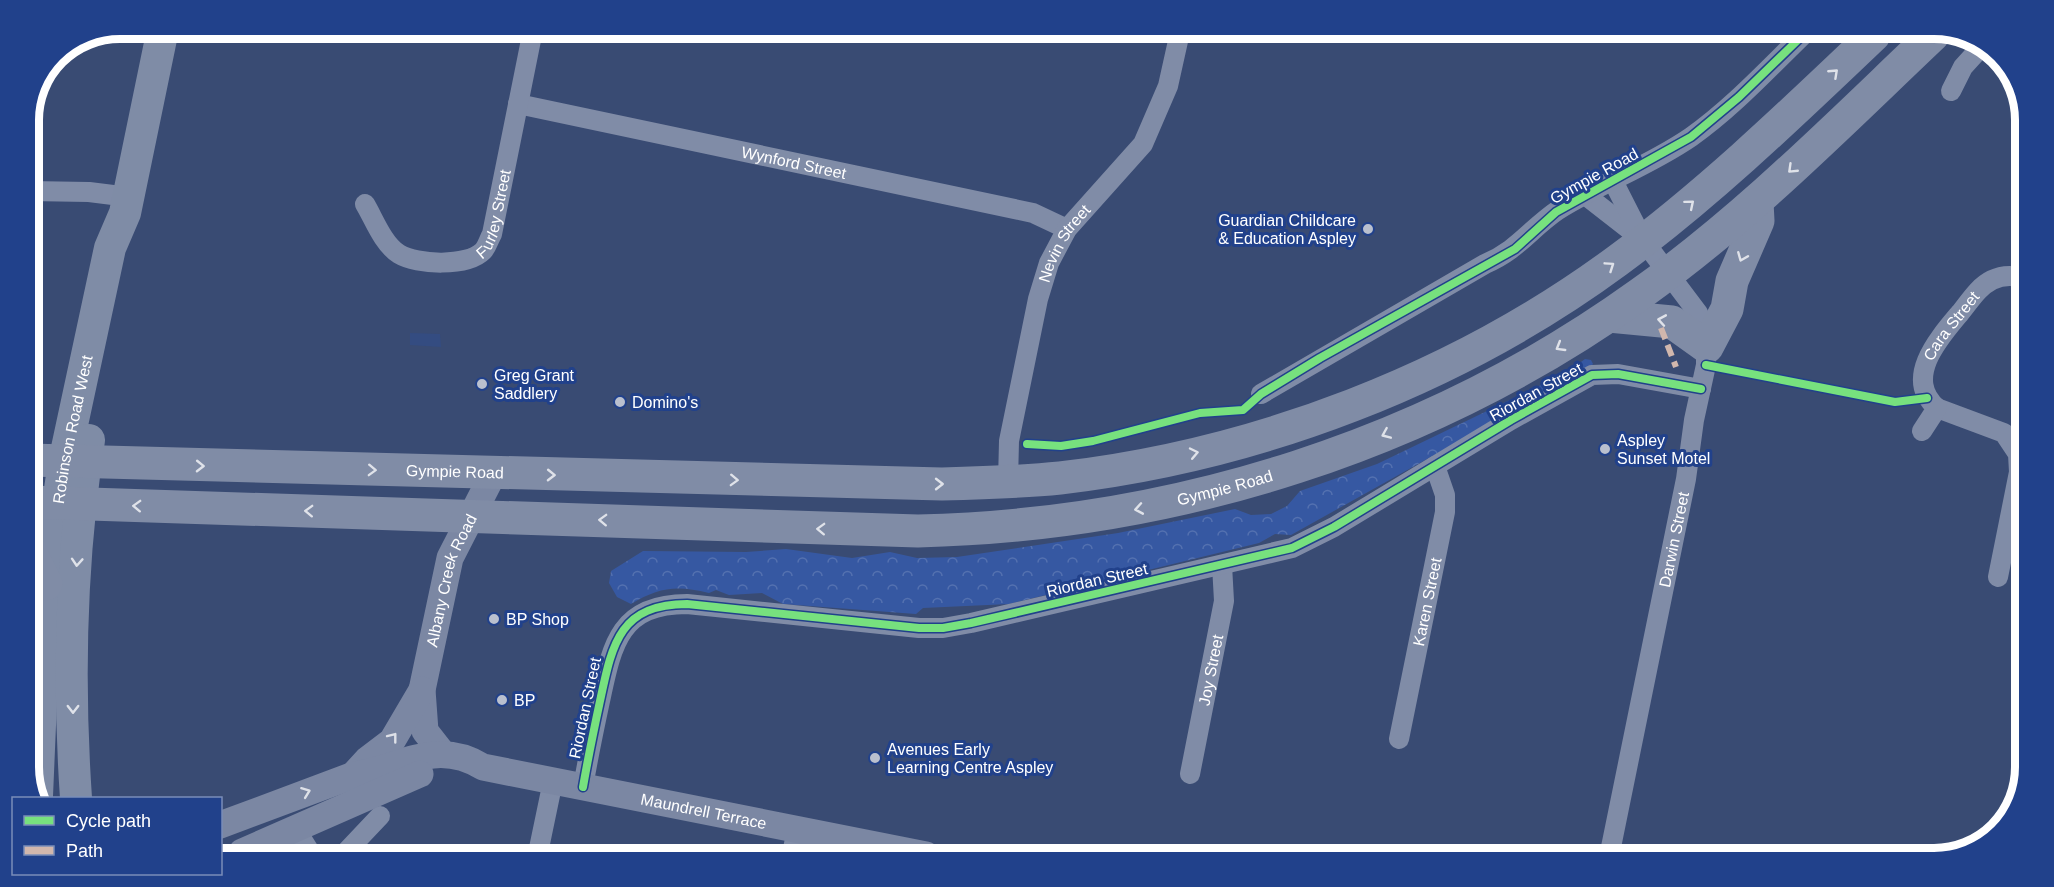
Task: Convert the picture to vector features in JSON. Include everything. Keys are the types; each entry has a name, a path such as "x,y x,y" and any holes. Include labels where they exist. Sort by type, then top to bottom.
{"highway":[{"name":"Gympie Road","path":"39,460 880,483 1008,482 1071,476 1223,447 1324,415 1417,377 1491,340 1575,289 1710,188 1870,39"},
{"name":"Gympie Road","path":"56,503 880,531 957,530 1015,526 1137,509 1247,483 1343,451 1430,416 1533,363 1609,316 1670,272 1757,202 1929,39"},
{"path":"1609,316 1672,322 1707,347 1726,309 1732,281 1758,221 1757,202"},
{"path":"880,483 880,531"},
{"path":"39,570 46,584"}],"main road":[{"name":"Robinson Road West","path":"39,749 46,584 56,503 75,462 129,239 127,205 161,39"},
{"name":"Albany Creek Road","path":"443,754 425,731 422,690 450,558 469,516 493,474"},
{"name":"Robinson Road West","path":"56,503 73,693 76,797"},
{"name":"Albany Creek Road","path":"354,775 367,760 392,741 422,690"},
{"name":"Maundrell Terrace","path":"222,824 354,775 372,772 419,756 443,754 468,757 483,767 583,787 794,842 855,848"},
{"name":"Maundrell Terrace","path":"251,848 421,774 445,770 465,771 483,767"}],"street":[{"name":"Furley Street","path":"365,204 386,241 398,254 415,259 452,263 469,260 484,250 492,234 531,39"},
{"name":"Nevin Street","path":"1008,482 1009,441 1038,299 1049,263 1067,229 1143,144 1168,86 1178,39"},
{"name":"Gympie Road","path":"1261,394 1381,323 1515,249 1538,226 1584,194 1691,136 1739,97 1799,39"},
{"path":"1951,92 1964,67 1977,52"},
{"name":"Wynford Street","path":"518,104 1033,213 1067,229"},
{"name":"Gympie Road","path":"1612,179 1643,240"},
{"path":"39,191 89,192 127,205"},
{"name":"Gympie Road","path":"1584,194 1643,240"},
{"name":"Darwin Street","path":"1611,848 1686,479 1707,347 1703,324 1698,313 1670,272 1643,240"},
{"name":"Cara Street","path":"1937,408 1924,393 1923,378 1931,351 1986,283 2001,276 2015,277"},
{"name":"Riordan Street","path":"583,787 610,654 620,633 650,609 662,605 687,604 877,625 943,628 1292,548 1315,538 1592,375 1618,374 1701,389"},
{"path":"1922,431 1937,408 2004,433 2015,450"},
{"name":"Karen Street","path":"1399,739 1445,512 1445,495 1435,466"},
{"path":"1998,577 2015,492"},
{"name":"Joy Street","path":"1190,774 1224,601 1222,565"},
{"path":"539,848 553,781"},
{"path":"350,848 380,816"},
{"path":"295,828 308,848"}],"green space":[{"path":"1585,359 1591,360 1593,364 1588,369 1291,535 1275,534 1259,543 1009,604 923,608 916,614 783,604 762,593 729,595 716,590 709,593 678,588 650,594 631,604 617,597 609,583 611,571 643,551 746,552 786,549 852,558 890,552 917,558 957,557 1118,533 1235,509 1251,515 1271,514 1287,506 1300,491 1377,464 1566,373"}],"shaded area":[{"path":"410,333 440,334 441,347 410,345"}],"marked path":[{"path":"1661,328 1676,367"}],"cycle path":[{"path":"1027,444 1061,446 1093,441 1200,413 1243,410 1261,394 1320,358 1515,249 1556,212 1691,137 1739,97 1799,39"},
{"path":"1706,365 1895,402 1927,398"},
{"path":"583,787 609,662 622,631 646,611 664,606 687,604 919,628 943,628 971,623 1292,548 1334,527 1511,420 1592,375 1618,374 1701,389"}],"place":[{"name":"Guardian Childcare & Education Aspley","path":"1368,229"},
{"name":"Greg Grant Saddlery","path":"482,384"},
{"name":"Domino's","path":"620,402"},
{"name":"Aspley Sunset Motel","path":"1605,449"},
{"name":"BP Shop","path":"494,619"},
{"name":"BP","path":"502,700"},
{"name":"Avenues Early Learning Centre Aspley","path":"875,758"}]}
